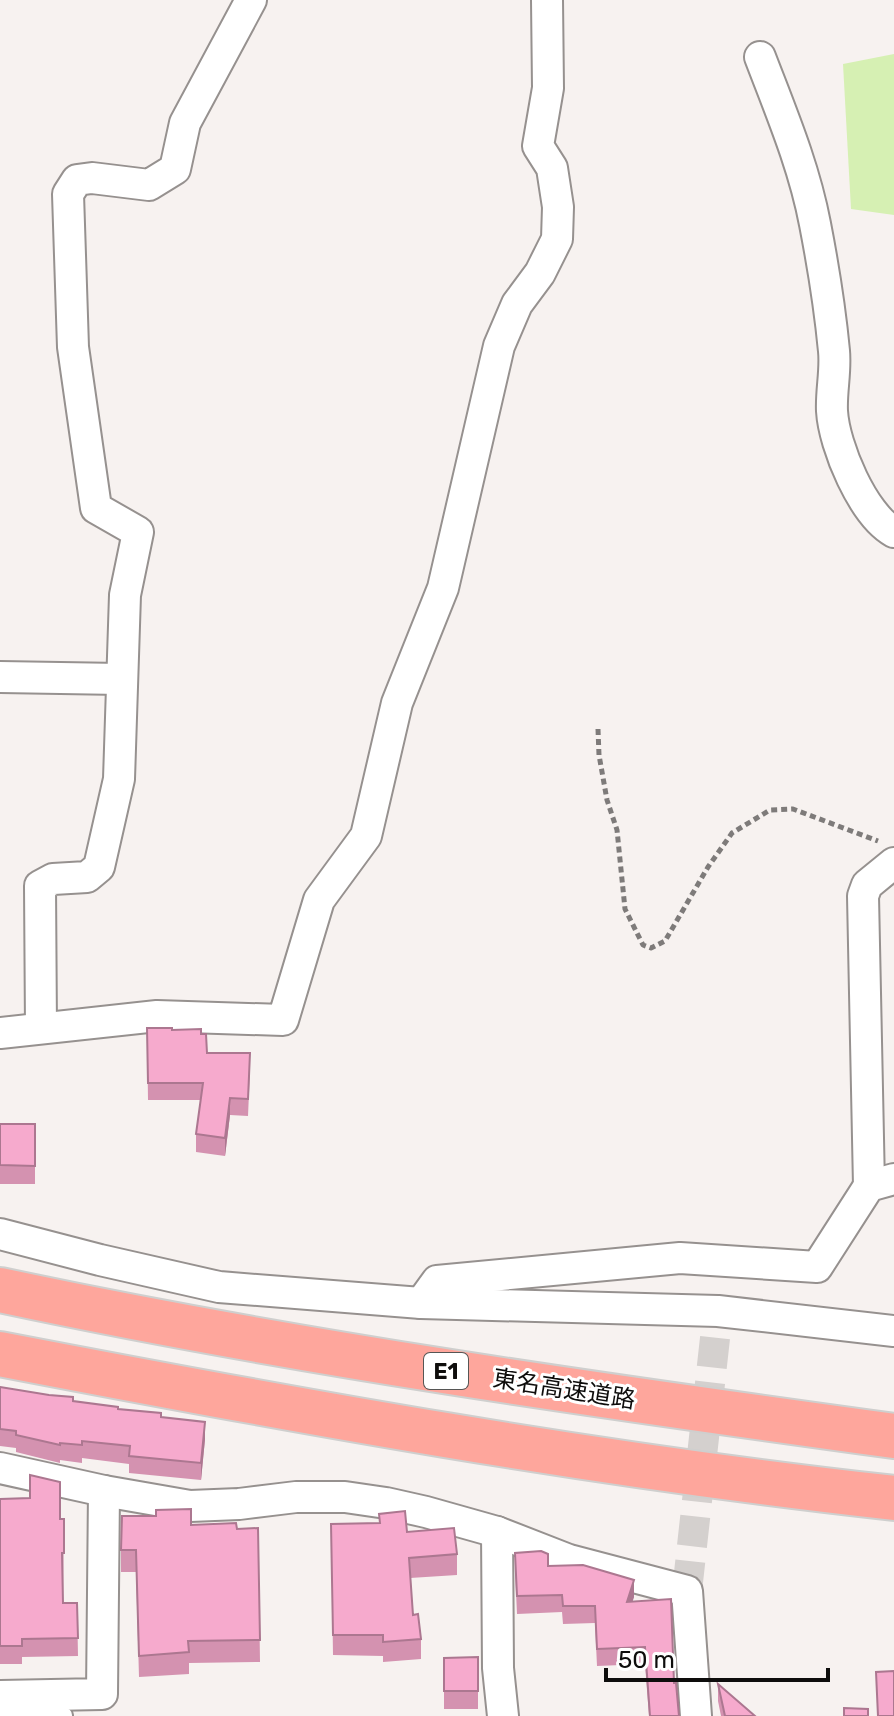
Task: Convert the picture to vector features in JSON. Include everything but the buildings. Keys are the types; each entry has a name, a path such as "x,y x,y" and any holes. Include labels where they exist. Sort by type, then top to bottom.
{"highway":[{"name":"東名高速道路","path":"0,1290 115,1315 310,1349 598,1395 894,1436"},
{"path":"0,1354 242,1401 509,1446 894,1498"}],"street":[{"path":"41,1028 40,886 53,879 87,877 99,867 119,779 125,595 138,532 96,508 73,347 68,194 77,180 92,178 149,185 175,169 185,123 251,0"},
{"path":"0,1033 157,1016 283,1020 319,900 366,836 397,703 443,588 499,346 517,304 540,273 557,239 558,207 552,168 538,146 548,88 547,0"},
{"path":"760,57 798,158 815,224 834,353 832,414 843,457 860,495 884,527 894,532"},
{"path":"0,677 121,679"},
{"path":"421,1303 437,1281 680,1258 817,1267 882,1183 863,896 887,852"},
{"path":"0,1234 219,1287 421,1303 718,1311 894,1331"},
{"path":"0,1468 190,1506 296,1497 345,1497 386,1503 497,1532 569,1560 687,1591 696,1716"},
{"path":"0,1696 102,1694 104,1491"},
{"path":"497,1532 498,1668 503,1716"}],"lane":[{"path":"0,1716 65,1715"}],"path":[{"path":"598,729 607,800 617,830 625,909 643,945 651,948 665,941 708,867 732,833 770,810 793,809 887,852"}],"green space":[{"path":"894,54 894,215 851,209 843,64"}],"tunnel":[{"path":"687,1591 718,1311"}]}
